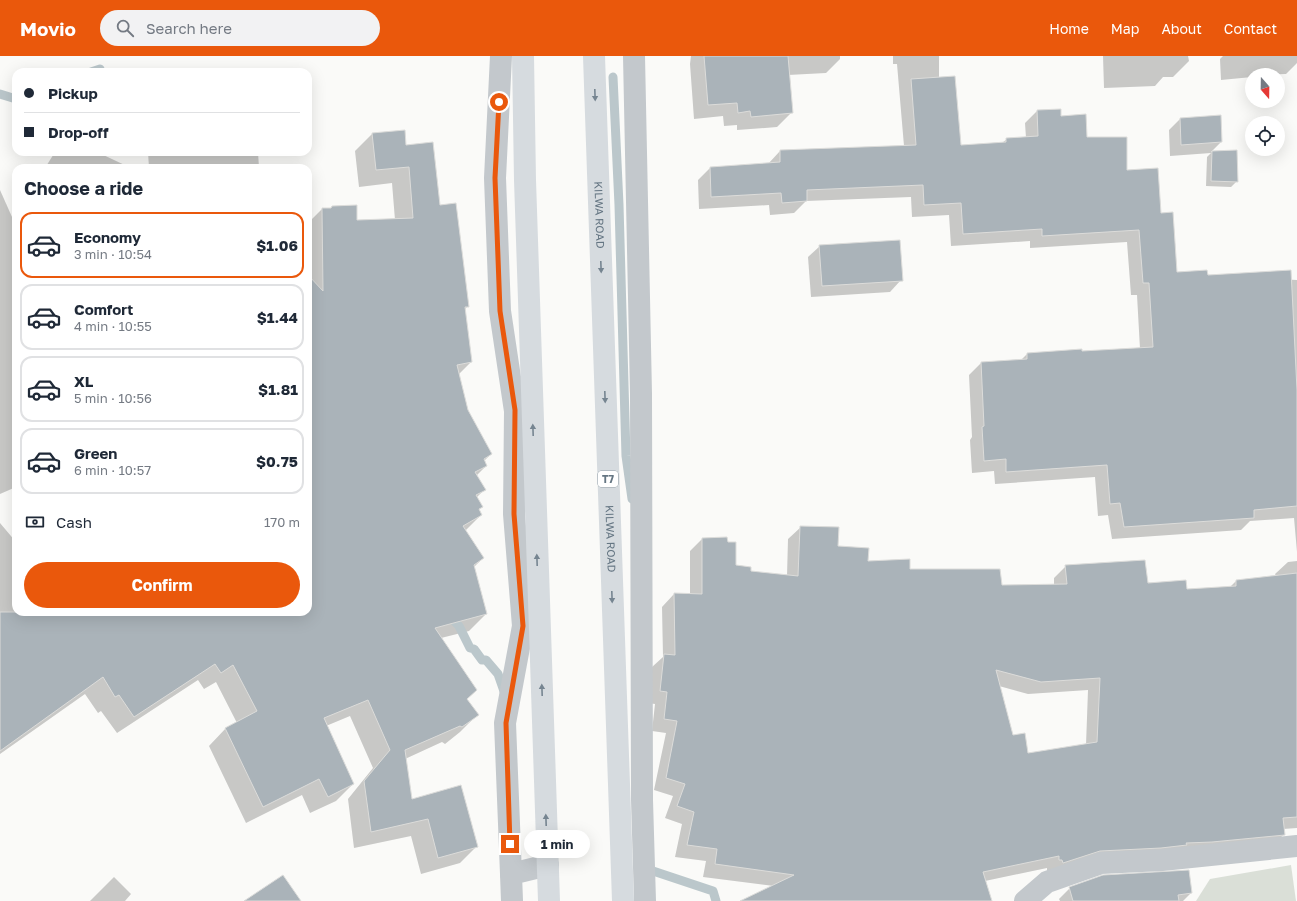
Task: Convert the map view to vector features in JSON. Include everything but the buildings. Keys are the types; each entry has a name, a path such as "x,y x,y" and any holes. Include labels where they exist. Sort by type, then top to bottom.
{"highway":[{"path":"523,56 525,180 549,901"},
{"name":"KILWA ROAD","path":"594,56 623,901"}],"street":[{"path":"502,56 495,178 500,311 515,410 514,514 523,626 506,723 512,901"},
{"path":"634,56 642,402 642,800 645,901"},
{"path":"1025,901 1048,882 1101,863 1162,860 1297,846"},
{"path":"511,874 548,865"}],"shaded area":[{"path":"1291,865 1296,901 1196,901 1210,879"}],"waterway":[{"path":"613,77 619,205 626,456 632,499"},
{"path":"0,94 12,98"},
{"path":"447,613 459,626 470,648 474,649 482,660 486,660 498,674 505,694"},
{"path":"650,870 713,891 716,901"}],"route":[{"path":"499,102 495,178 500,311 515,410 514,514 523,626 506,723 510,844"}]}
